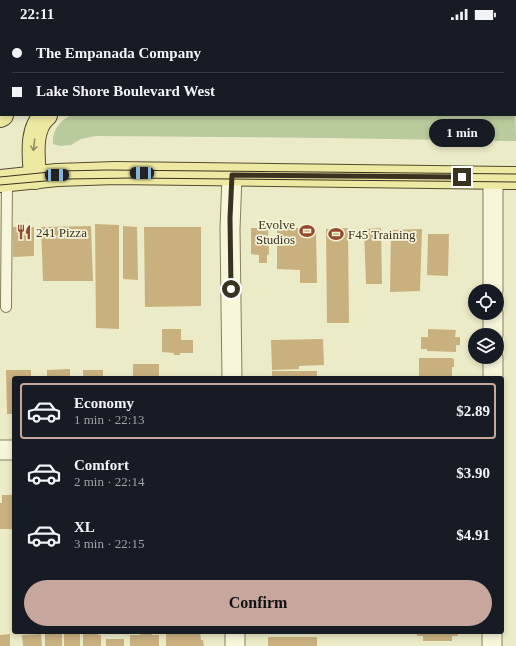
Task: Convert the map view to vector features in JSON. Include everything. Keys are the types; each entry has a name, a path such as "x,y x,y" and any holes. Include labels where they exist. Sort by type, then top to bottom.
{"main road":[{"path":"35,178 33,149 37,130 42,118 45,116"},
{"path":"4,181 57,175 115,174 516,178"}],"street":[{"path":"232,175 230,224 232,376"},
{"path":"493,178 493,284"},
{"path":"493,364 493,376"},
{"path":"0,450 12,450"},
{"path":"235,634 235,646"},
{"path":"492,634 492,646"}],"lane":[{"path":"4,181 6,307"}],"green space":[{"path":"69,116 515,116 516,141 96,136 81,139 71,145 60,146 53,144 53,139 55,130 63,120"}],"building":[{"path":"95,224 119,225 119,329 96,328"},
{"path":"91,226 93,281 43,281 41,227"},
{"path":"123,226 137,227 138,280 123,279"},
{"path":"13,227 34,227 34,256 13,257"},
{"path":"144,227 201,227 201,306 145,307"},
{"path":"251,228 268,228 269,254 267,255 267,263 259,263 259,255 251,254"},
{"path":"277,228 316,228 317,283 300,283 300,270 277,269"},
{"path":"348,228 349,323 327,323 326,229"},
{"path":"381,228 382,284 366,284 364,229"},
{"path":"422,229 420,291 390,292 391,230"},
{"path":"428,234 449,234 448,276 427,275"},
{"path":"162,329 181,329 181,340 193,340 193,353 180,353 180,355 174,355 174,353 162,352"},
{"path":"428,329 456,330 455,337 460,337 460,345 456,345 456,352 427,351 427,349 421,349 421,337 428,337"},
{"path":"323,339 324,365 299,366 299,369 272,370 271,340"},
{"path":"419,358 454,359 452,376 419,376"},
{"path":"133,364 159,364 159,376 133,376"},
{"path":"70,369 70,376 47,376 47,370"},
{"path":"6,370 31,370 31,376 12,376 12,414 7,414"},
{"path":"83,370 103,370 103,376 83,376"},
{"path":"272,371 317,371 317,376 272,376"},
{"path":"2,495 12,495 12,529 0,529 0,503 2,503"},
{"path":"10,634 10,646 0,646 0,635"},
{"path":"41,634 42,646 23,646 22,635"},
{"path":"45,634 62,634 62,646 45,646"},
{"path":"64,634 80,634 80,646 64,646"},
{"path":"83,634 101,635 101,646 83,646"},
{"path":"166,634 200,634 204,646 166,646"},
{"path":"417,634 458,634 458,636 452,636 452,641 423,641 423,636 417,636"},
{"path":"130,635 159,635 159,646 130,646"},
{"path":"268,637 317,637 317,646 268,646"},
{"path":"106,639 124,639 124,646 106,646"}],"tram line":[{"path":"0,177 60,171 107,170 516,174"},
{"path":"0,185 68,179 133,178 516,182"}],"place":[{"name":"Evolve Studios","path":"307,231"},
{"name":"241 Pizza","path":"24,232"},
{"name":"F45 Training","path":"336,234"}],"route":[{"path":"231,289 230,218 232,175 462,177"}]}
